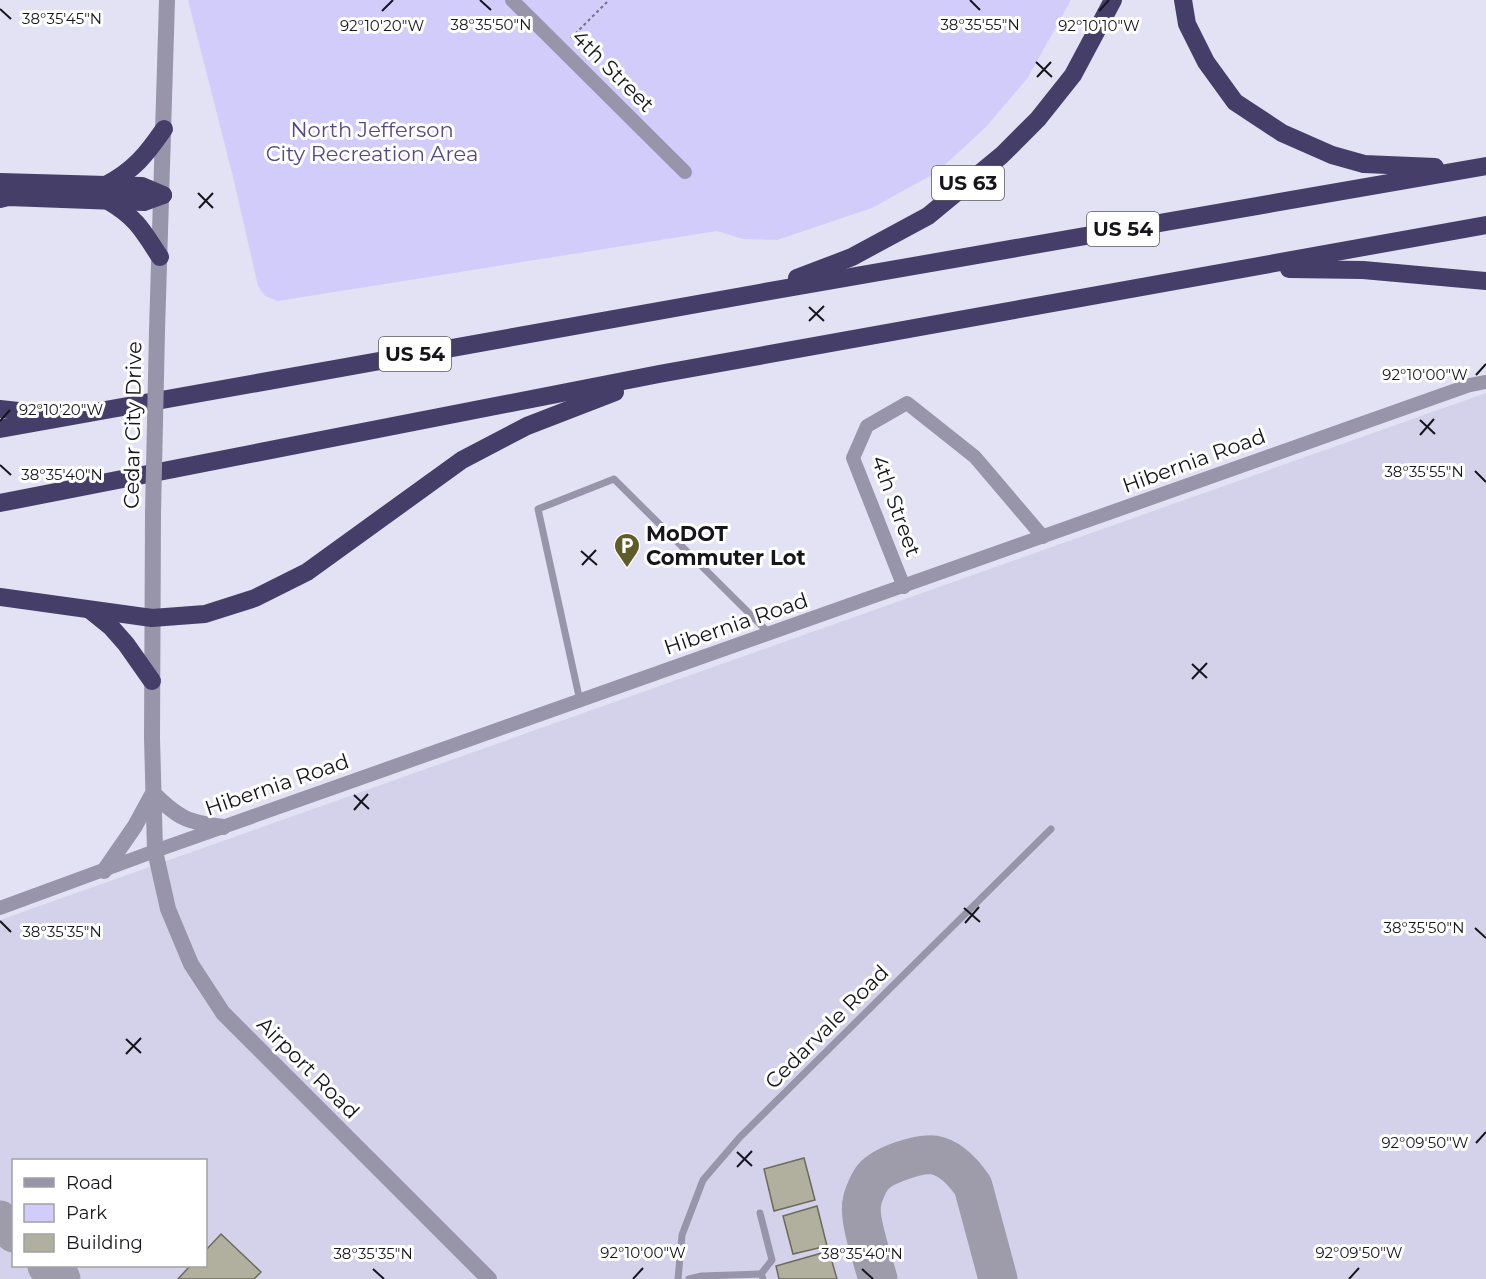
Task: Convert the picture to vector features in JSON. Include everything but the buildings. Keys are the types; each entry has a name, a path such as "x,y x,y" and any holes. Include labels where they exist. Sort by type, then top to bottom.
{"highway":[{"name":"US 63","path":"759,293 852,257 928,216 983,171 1038,119 1073,75 1113,0"},
{"path":"1183,0 1187,24 1206,62 1235,102 1282,133 1332,155 1364,164 1478,167"},
{"path":"0,199 104,193 147,154 164,129"},
{"name":"US 54","path":"0,429 1478,167"},
{"path":"0,182 104,193 144,202 163,195"},
{"path":"104,193 140,226 160,257"},
{"path":"0,503 659,375 1486,225"},
{"path":"1245,268 1363,270 1486,281"},
{"path":"0,597 152,618 205,614 255,598 307,572 462,460 527,426 659,375"},
{"path":"0,409 71,415"},
{"path":"90,610 111,627 126,644 152,681"}],"street":[{"name":"Cedar City Drive","path":"155,851 152,681 153,513 167,0"},
{"name":"4th Street","path":"512,0 685,172"},
{"name":"Hibernia Road","path":"0,908 1470,385 1486,382"},
{"name":"4th Street","path":"904,587 853,458 867,426 908,403 975,457 1043,537"},
{"path":"104,871 135,826 153,793 172,812 182,817 193,822 224,827"},
{"name":"Airport Road","path":"155,851 172,918 191,964 223,1013 489,1279"}],"lane":[{"path":"580,701 538,509 614,479 770,634"},
{"name":"Cedarvale Road","path":"678,1279 682,1235 703,1180 740,1137 1051,829"},
{"path":"689,1279 702,1276 762,1276 772,1260 760,1213"}],"path":[{"path":"560,48 609,0"}],"shaded area":[{"path":"1486,393 1486,1279 0,1279 0,920"}],"green space":[{"name":"North Jefferson City Recreation Area","path":"188,0 1071,0 1027,79 985,128 937,172 872,208 777,240 743,239 717,231 278,301 265,296 258,286"}],"taxiway":[{"path":"878,1279 862,1219 861,1209 865,1192 873,1177 885,1168 927,1155 934,1155 951,1163 973,1186 998,1279"},
{"path":"0,1220 12,1231"},
{"path":"48,1267 61,1279"}],"place":[{"name":"MoDOT Commuter Lot","path":"627,569"}]}
